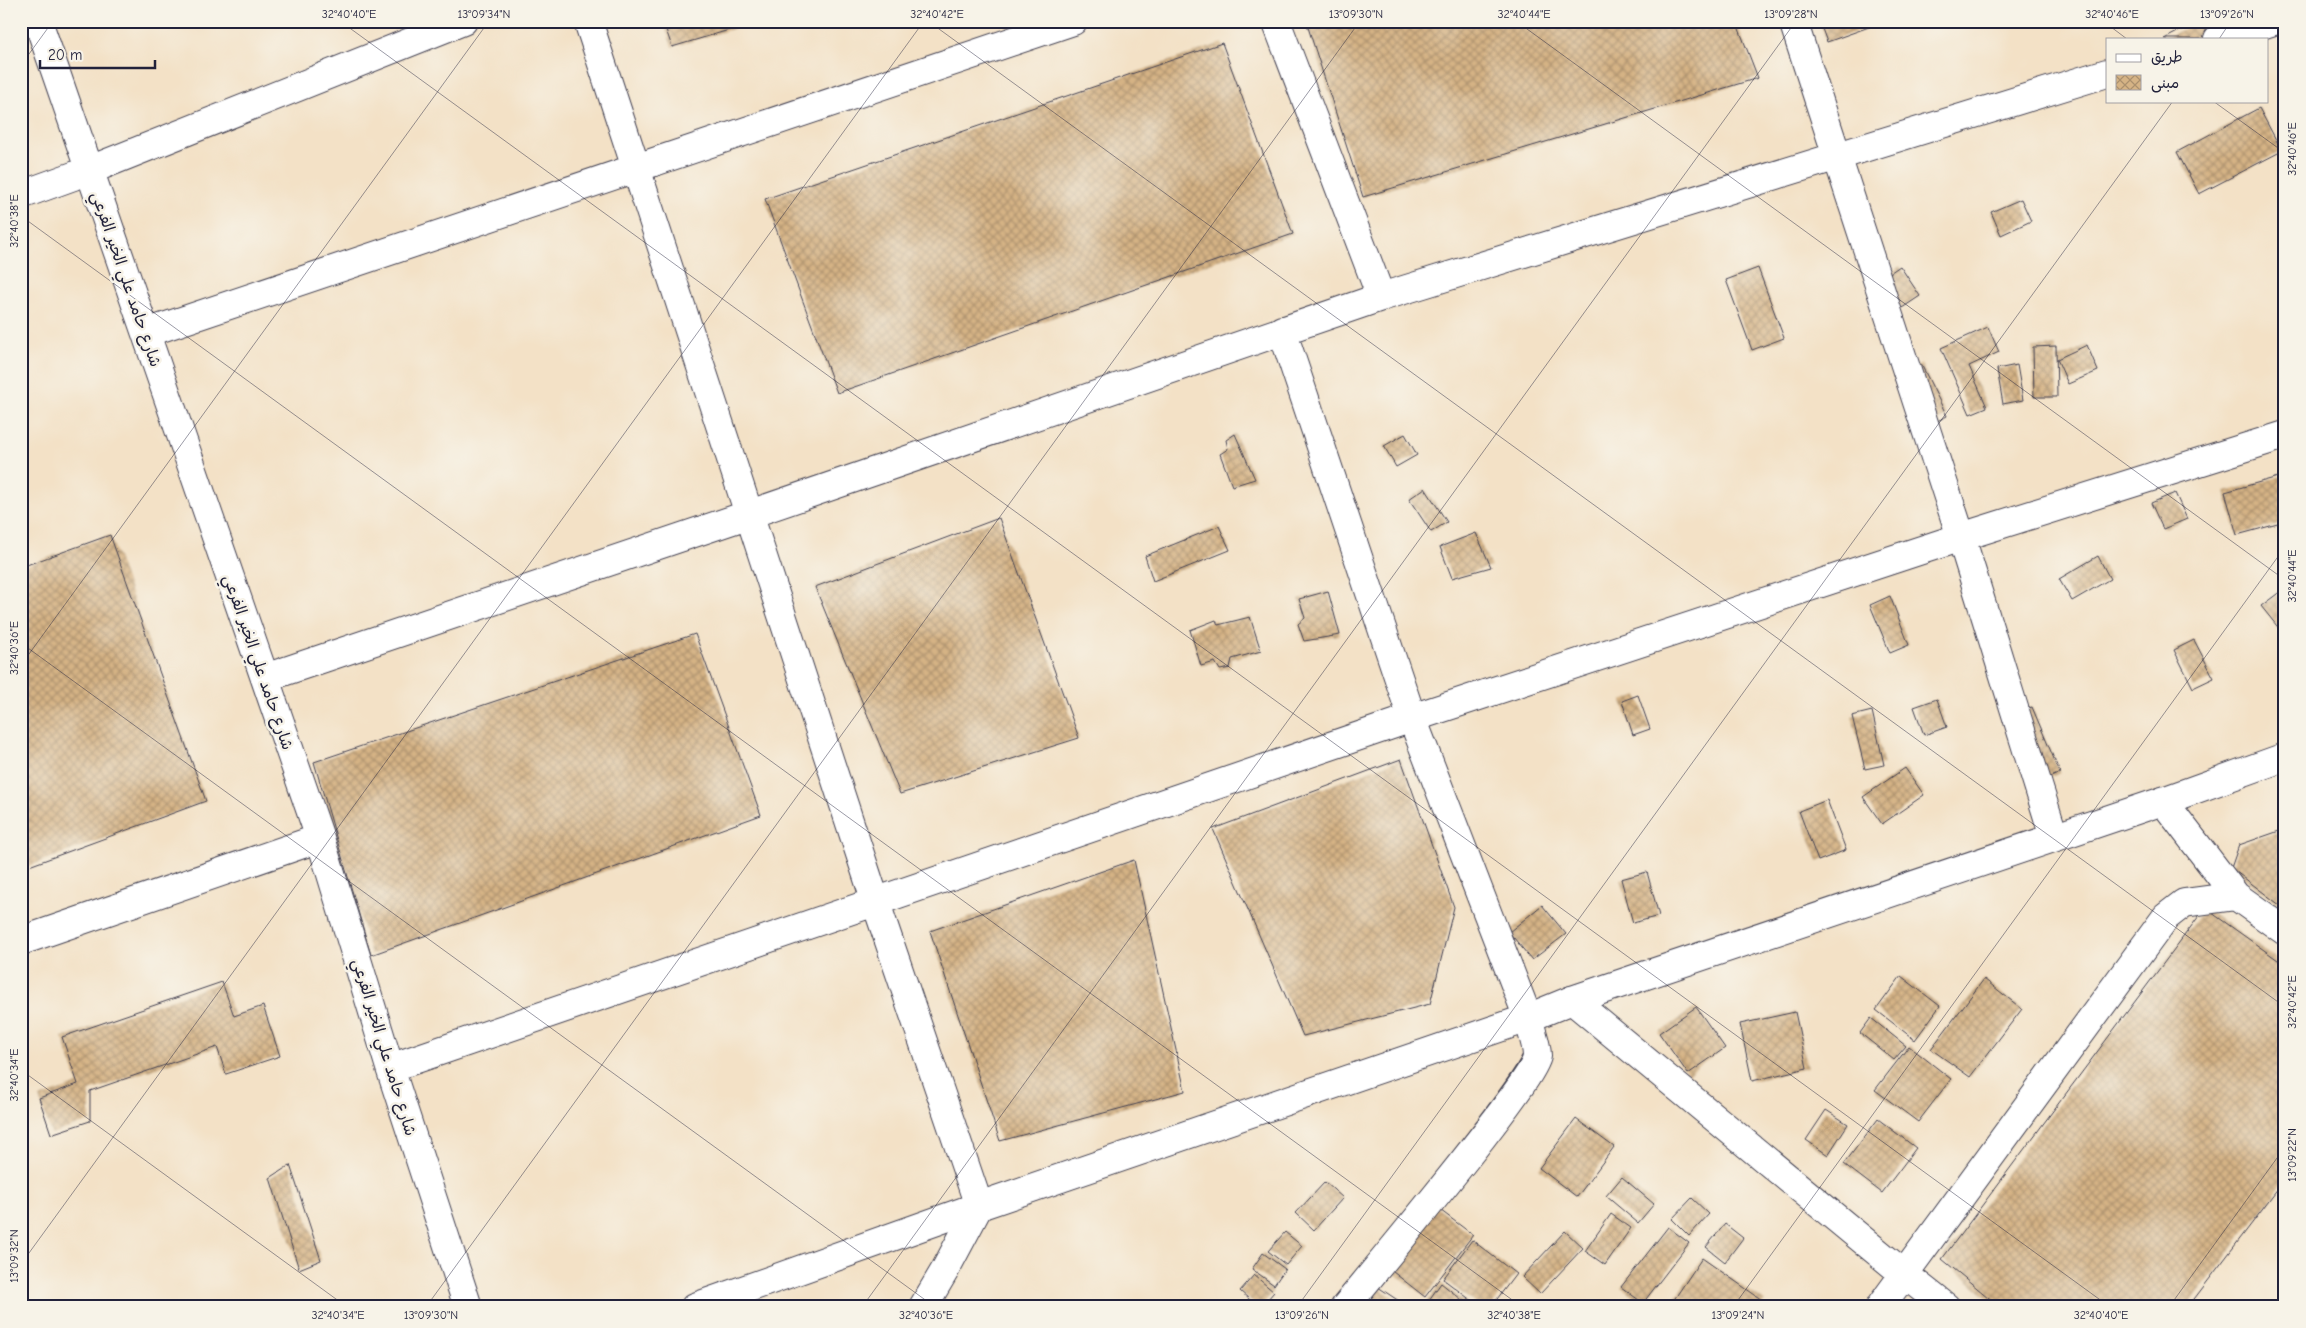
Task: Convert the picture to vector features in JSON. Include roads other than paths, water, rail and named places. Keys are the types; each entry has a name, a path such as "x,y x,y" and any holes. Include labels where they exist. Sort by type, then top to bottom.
{"street":[{"name":"شارع حامد علي الخير الفرعي","path":"38,21 320,838 390,1068 468,1307"},
{"path":"21,195 90,170 463,21"},
{"path":"588,21 876,903 979,1206 923,1307"},
{"path":"146,333 1073,21"},
{"path":"1276,21 1381,297"},
{"path":"1793,21 1961,537 2054,837"},
{"path":"2221,38 2274,21"},
{"path":"265,678 1381,297 2106,73"},
{"path":"1282,330 1412,718 1528,1018 1537,1056 1528,1074 1345,1307"},
{"path":"390,1068 1412,718 1961,537 2285,434"},
{"path":"696,1307 979,1206 1528,1018 1572,1000 2163,801 2285,757"},
{"path":"2163,801 2236,896 2285,931"},
{"path":"21,941 320,838"},
{"path":"1880,1307 2166,917 2184,902 2236,896"},
{"path":"1572,1000 1946,1307"}]}
